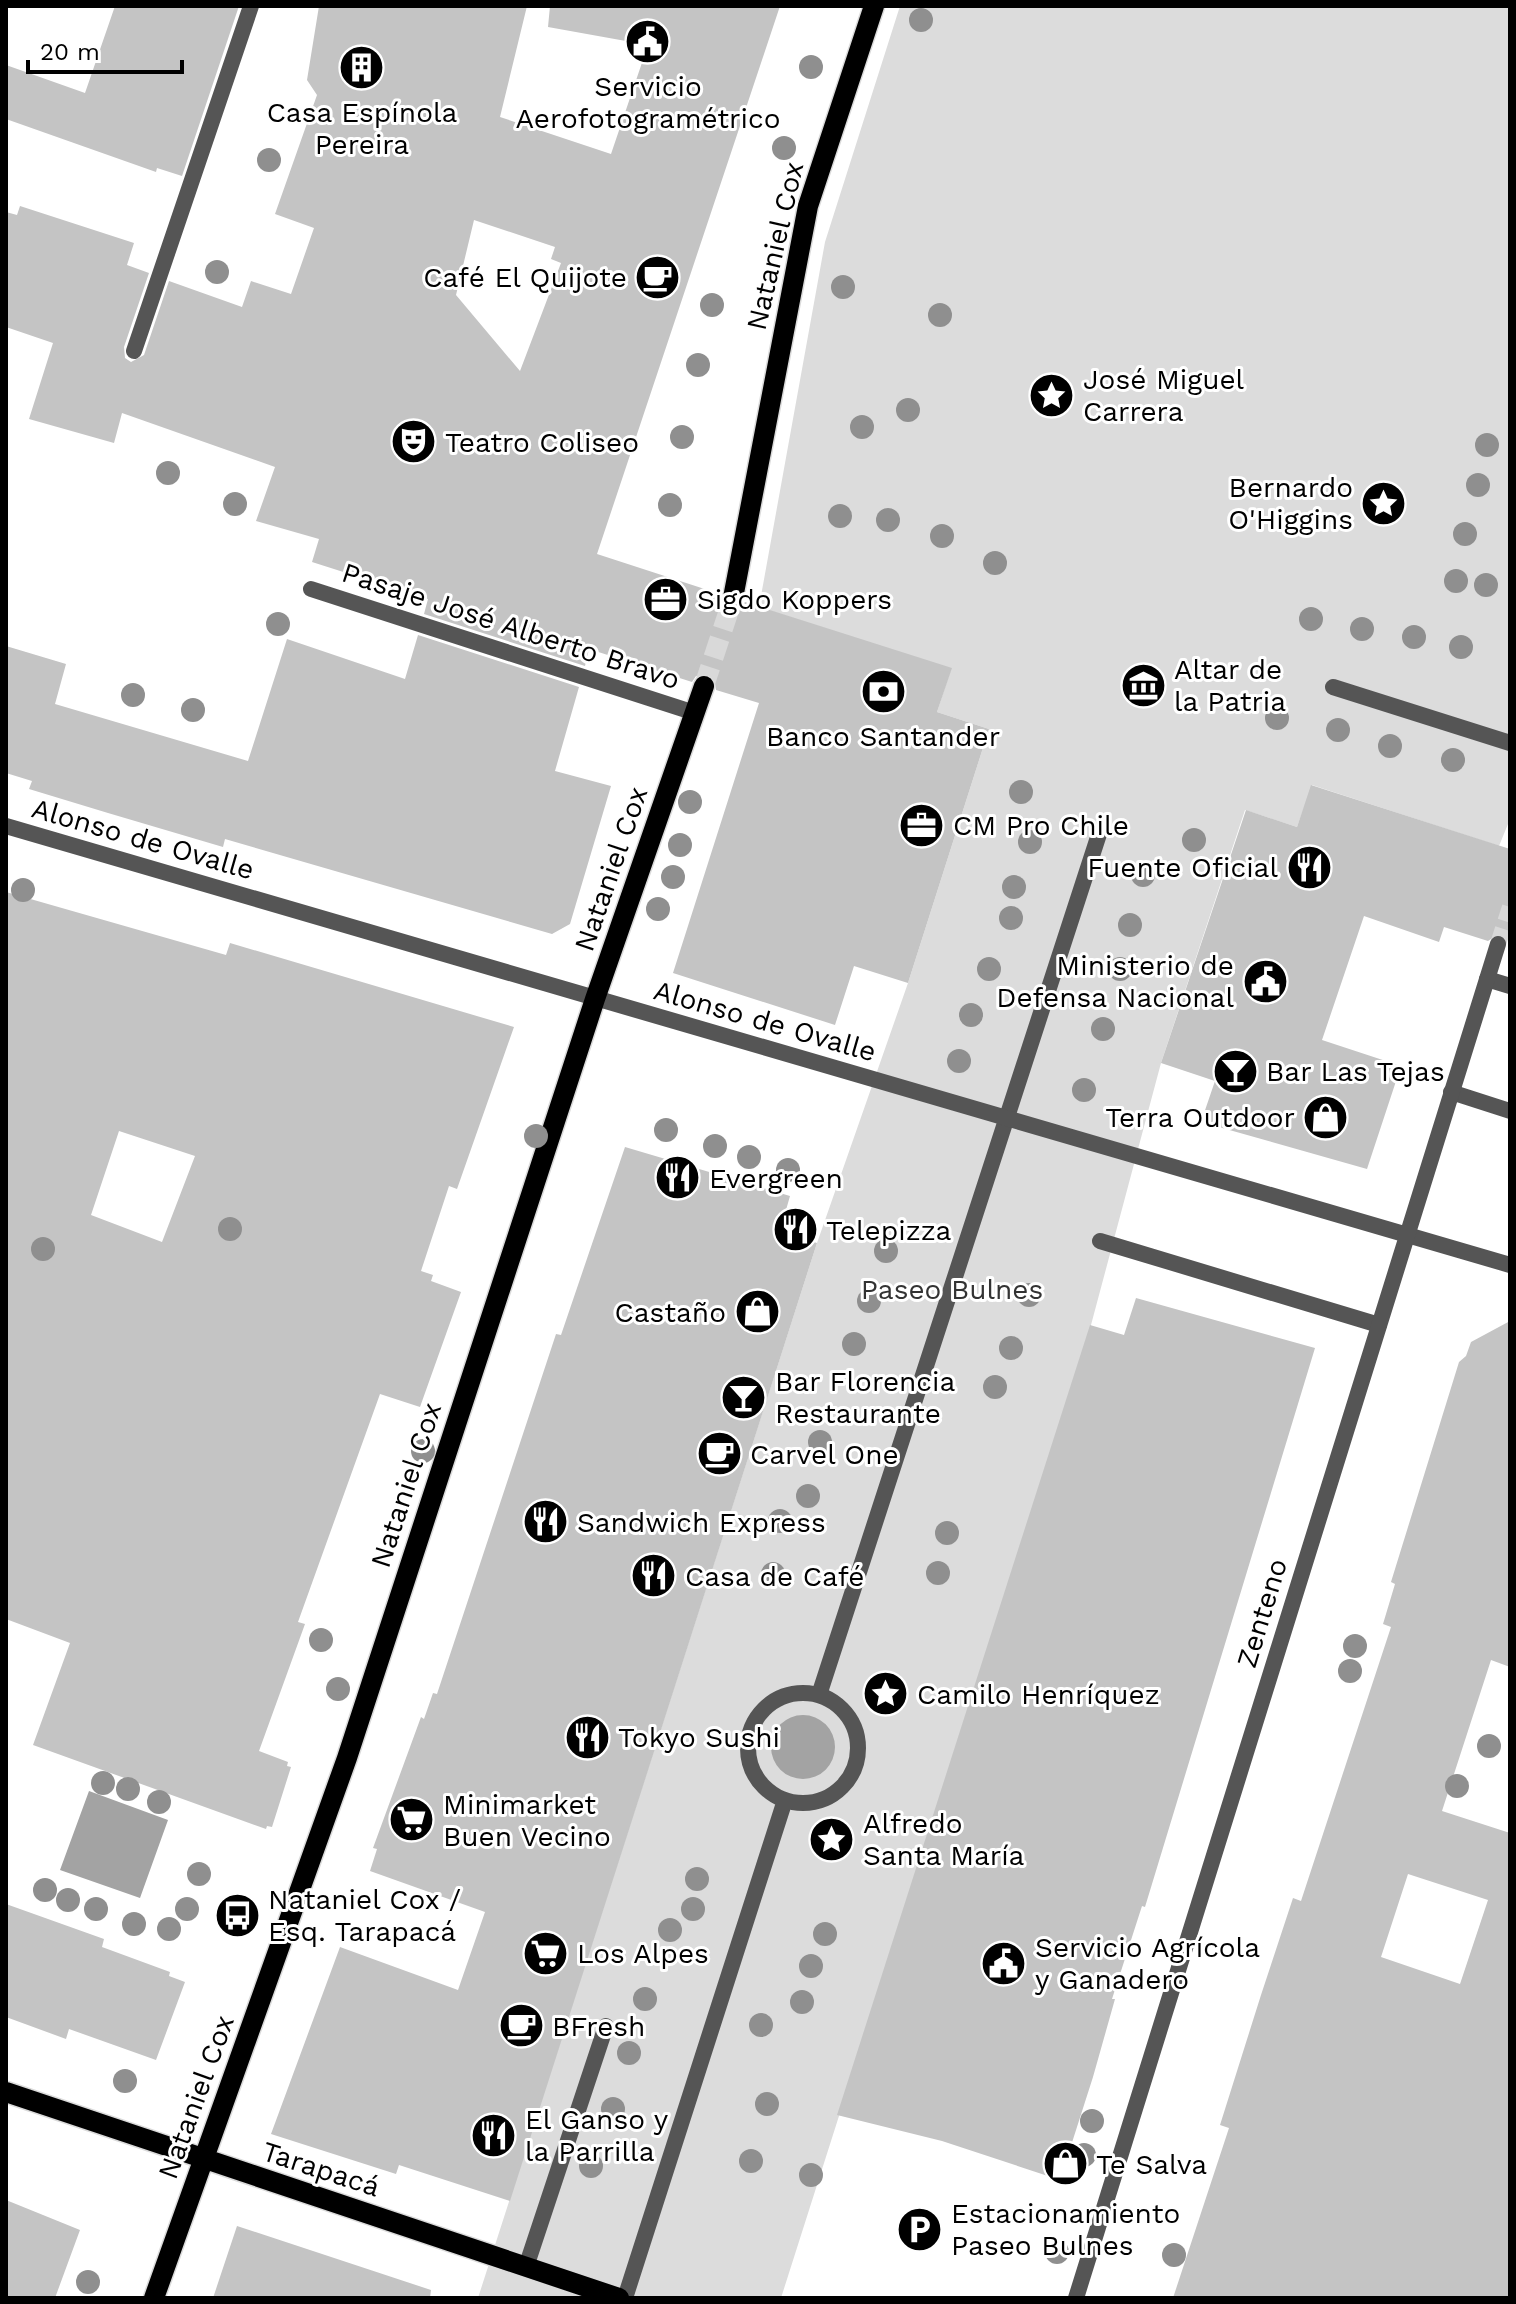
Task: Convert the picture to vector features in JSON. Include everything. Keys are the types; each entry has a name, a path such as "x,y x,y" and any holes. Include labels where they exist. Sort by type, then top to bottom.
{"main road":[{"name":"Nataniel Cox","path":"733,598 808,206 874,6"},
{"name":"Nataniel Cox","path":"154,2298 347,1758 595,999 704,686"},
{"name":"Tarapacá","path":"6,2092 622,2298"}],"street":[{"path":"134,351 251,6"},
{"name":"Pasaje José Alberto Bravo","path":"311,589 695,713"},
{"path":"1333,687 1510,743"},
{"name":"Alonso de Ovalle","path":"6,826 1510,1265"},
{"path":"819,1695 1003,1118 1101,828"},
{"name":"Zenteno","path":"1076,2298 1498,944"},
{"path":"1487,979 1510,986"},
{"path":"1451,1092 1510,1111"},
{"path":"1100,1241 1379,1325"},
{"path":"797,1692 819,1695 841,1707 855,1728 858,1751 851,1776 834,1794 812,1803 785,1800 765,1789 750,1767 747,1743 751,1730 755,1718 774,1700 797,1692"},
{"path":"622,2298 785,1800"},
{"path":"526,2267 606,2026"}],"green space":[{"name":"Paseo Bulnes","path":"900,6 1510,6 1510,819 1499,846 1312,785 1297,827 1245,810 1161,1063 1091,1325 781,2298 478,2298 817,1243 908,983 989,729 937,712 951,669 759,607 825,242"}],"shaded area":[{"path":"803,1715 821,1721 829,1729 835,1747 829,1765 821,1773 803,1779 785,1773 777,1765 771,1747 777,1729 785,1721"},
{"path":"89,1791 168,1820 140,1898 60,1870"}],"building":[{"path":"115,6 239,6 182,176 157,168 156,172 6,119 6,65 85,93"},
{"path":"319,6 527,6 500,117 611,154 648,45 548,27 550,6 780,6 597,554 720,594 721,603 730,611 738,610 745,602 952,668 937,712 989,729 908,983 854,966 835,1025 673,973 759,703 716,690 714,678 708,674 696,676 692,682 589,649 585,666 424,614 428,599 312,562 319,539 256,521 275,467 122,413 114,443 29,419 53,343 6,327 6,212 17,215 20,206 134,243 127,265 149,273 124,347 125,358 131,362 144,355 169,281 242,307 251,281 291,294 314,228 275,214 317,95 307,80","holes":["474,220 555,247 551,259 561,263 520,371 456,295"]},
{"path":"418,635 579,687 555,771 611,786 570,924 552,934 225,839 223,847 29,789 32,781 6,773 6,646 66,664 55,704 248,761 287,639 405,679"},
{"name":"Ministerio de Defensa Nacional","path":"1311,785 1510,849 1510,948 1507,937 1500,933 1488,941 1444,927 1439,942 1364,916 1322,1040 1401,1066 1367,1169 1201,1122 1215,1081 1161,1063 1246,810 1297,827"},
{"path":"6,892 226,955 230,943 514,1027 457,1189 449,1186 421,1271 433,1275 431,1281 461,1292 420,1407 380,1394 298,1622 305,1624 259,1751 288,1762 287,1766 291,1767 272,1827 267,1826 266,1829 33,1745 70,1643 6,1619","holes":["119,1131 195,1156 162,1242 91,1215"]},
{"path":"625,1147 790,1196 780,1231 817,1243 510,2201 399,2165 396,2174 271,2134 340,1947 458,1990 485,1912 370,1871 377,1849 373,1848 421,1717 424,1719 433,1693 437,1694 556,1334 561,1335"},
{"path":"1136,1298 1315,1348 1145,1907 1142,1906 1112,1999 1115,1999 1093,2077 1060,2180 942,2141 837,2115 1090,1325 1124,1335"},
{"path":"1510,1321 1510,1667 1491,1660 1442,1811 1510,1833 1510,2298 1173,2298 1229,2128 1220,2125 1261,1995 1293,1898 1301,1901 1391,1627 1383,1624 1395,1584 1391,1582 1459,1362 1466,1356 1471,1342","holes":["1408,1874 1488,1900 1460,1984 1381,1957"]},
{"path":"6,1904 104,1939 102,1947 170,1972 169,1976 185,1982 156,2060 69,2029 66,2039 6,2017"},
{"path":"6,2200 80,2230 55,2298 6,2298"},
{"path":"237,2226 431,2290 430,2298 213,2298"}],"tunnel":[{"path":"704,686 733,598"},
{"path":"1498,944 1510,907"}],"place":[{"name":"Servicio Aerofotogramétrico","path":"648,41"},
{"name":"Casa Espínola Pereira","path":"362,68"},
{"name":"Café El Quijote","path":"658,277"},
{"name":"José Miguel Carrera","path":"1052,395"},
{"name":"Teatro Coliseo","path":"414,442"},
{"name":"Bernardo O'Higgins","path":"1384,503"},
{"name":"Sigdo Koppers","path":"666,599"},
{"name":"Altar de la Patria","path":"1143,685"},
{"name":"Banco Santander","path":"883,692"},
{"name":"CM Pro Chile","path":"922,825"},
{"name":"Fuente Oficial","path":"1309,867"},
{"name":"Ministerio de Defensa Nacional","path":"1265,981"},
{"name":"Bar Las Tejas","path":"1235,1071"},
{"name":"Terra Outdoor","path":"1326,1117"},
{"name":"Evergreen","path":"678,1178"},
{"name":"Telepizza","path":"795,1230"},
{"name":"Castaño","path":"757,1312"},
{"name":"Bar Florencia Restaurante","path":"744,1397"},
{"name":"Carvel One","path":"719,1454"},
{"name":"Sandwich Express","path":"546,1522"},
{"name":"Casa de Café","path":"654,1576"},
{"name":"Camilo Henríquez","path":"886,1694"},
{"name":"Tokyo Sushi","path":"587,1737"},
{"name":"Minimarket Buen Vecino","path":"412,1820"},
{"name":"Alfredo Santa María","path":"832,1839"},
{"name":"Nataniel Cox / Esq. Tarapacá","path":"237,1915"},
{"name":"Los Alpes","path":"546,1953"},
{"name":"Servicio Agrícola y Ganadero","path":"1004,1963"},
{"name":"BFresh","path":"521,2026"},
{"name":"El Ganso y la Parrilla","path":"494,2135"},
{"name":"Te Salva","path":"1065,2164"},
{"name":"Estacionamiento Paseo Bulnes","path":"920,2229"}]}
